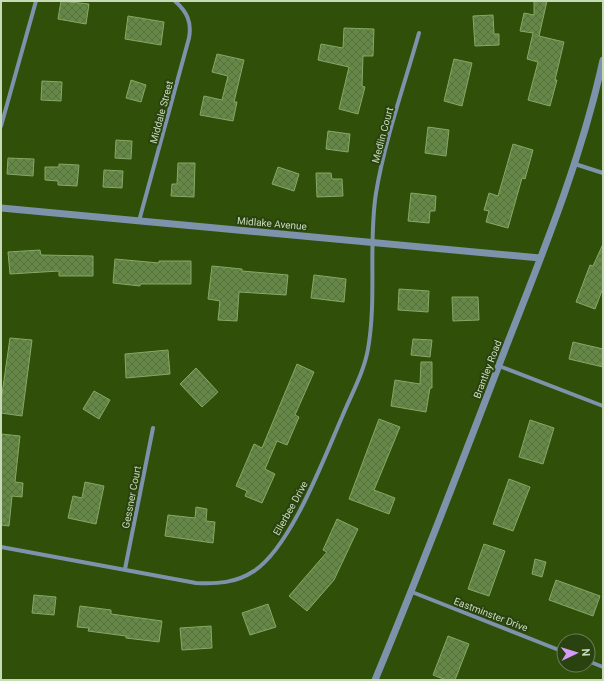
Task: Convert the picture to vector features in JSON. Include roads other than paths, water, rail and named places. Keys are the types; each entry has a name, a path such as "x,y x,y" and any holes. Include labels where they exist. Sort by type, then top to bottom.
{"street":[{"path":"1,126 36,1"},
{"name":"Middale Street","path":"139,222 189,38 190,29 188,16 175,1"},
{"name":"Medlin Court","path":"372,243 373,213 388,137 419,33"},
{"name":"Brantley Road","path":"375,680 412,592 540,258 590,115 603,60"},
{"path":"574,164 603,173"},
{"name":"Midlake Avenue","path":"1,208 540,258"},
{"name":"Ellerbee Drive","path":"1,547 196,583 229,582 240,579 259,568 283,539 314,483 368,351 372,296 372,243"},
{"path":"499,366 603,406"},
{"name":"Gessner Court","path":"125,569 153,428"},
{"name":"Eastminster Drive","path":"412,592 556,649"}]}
